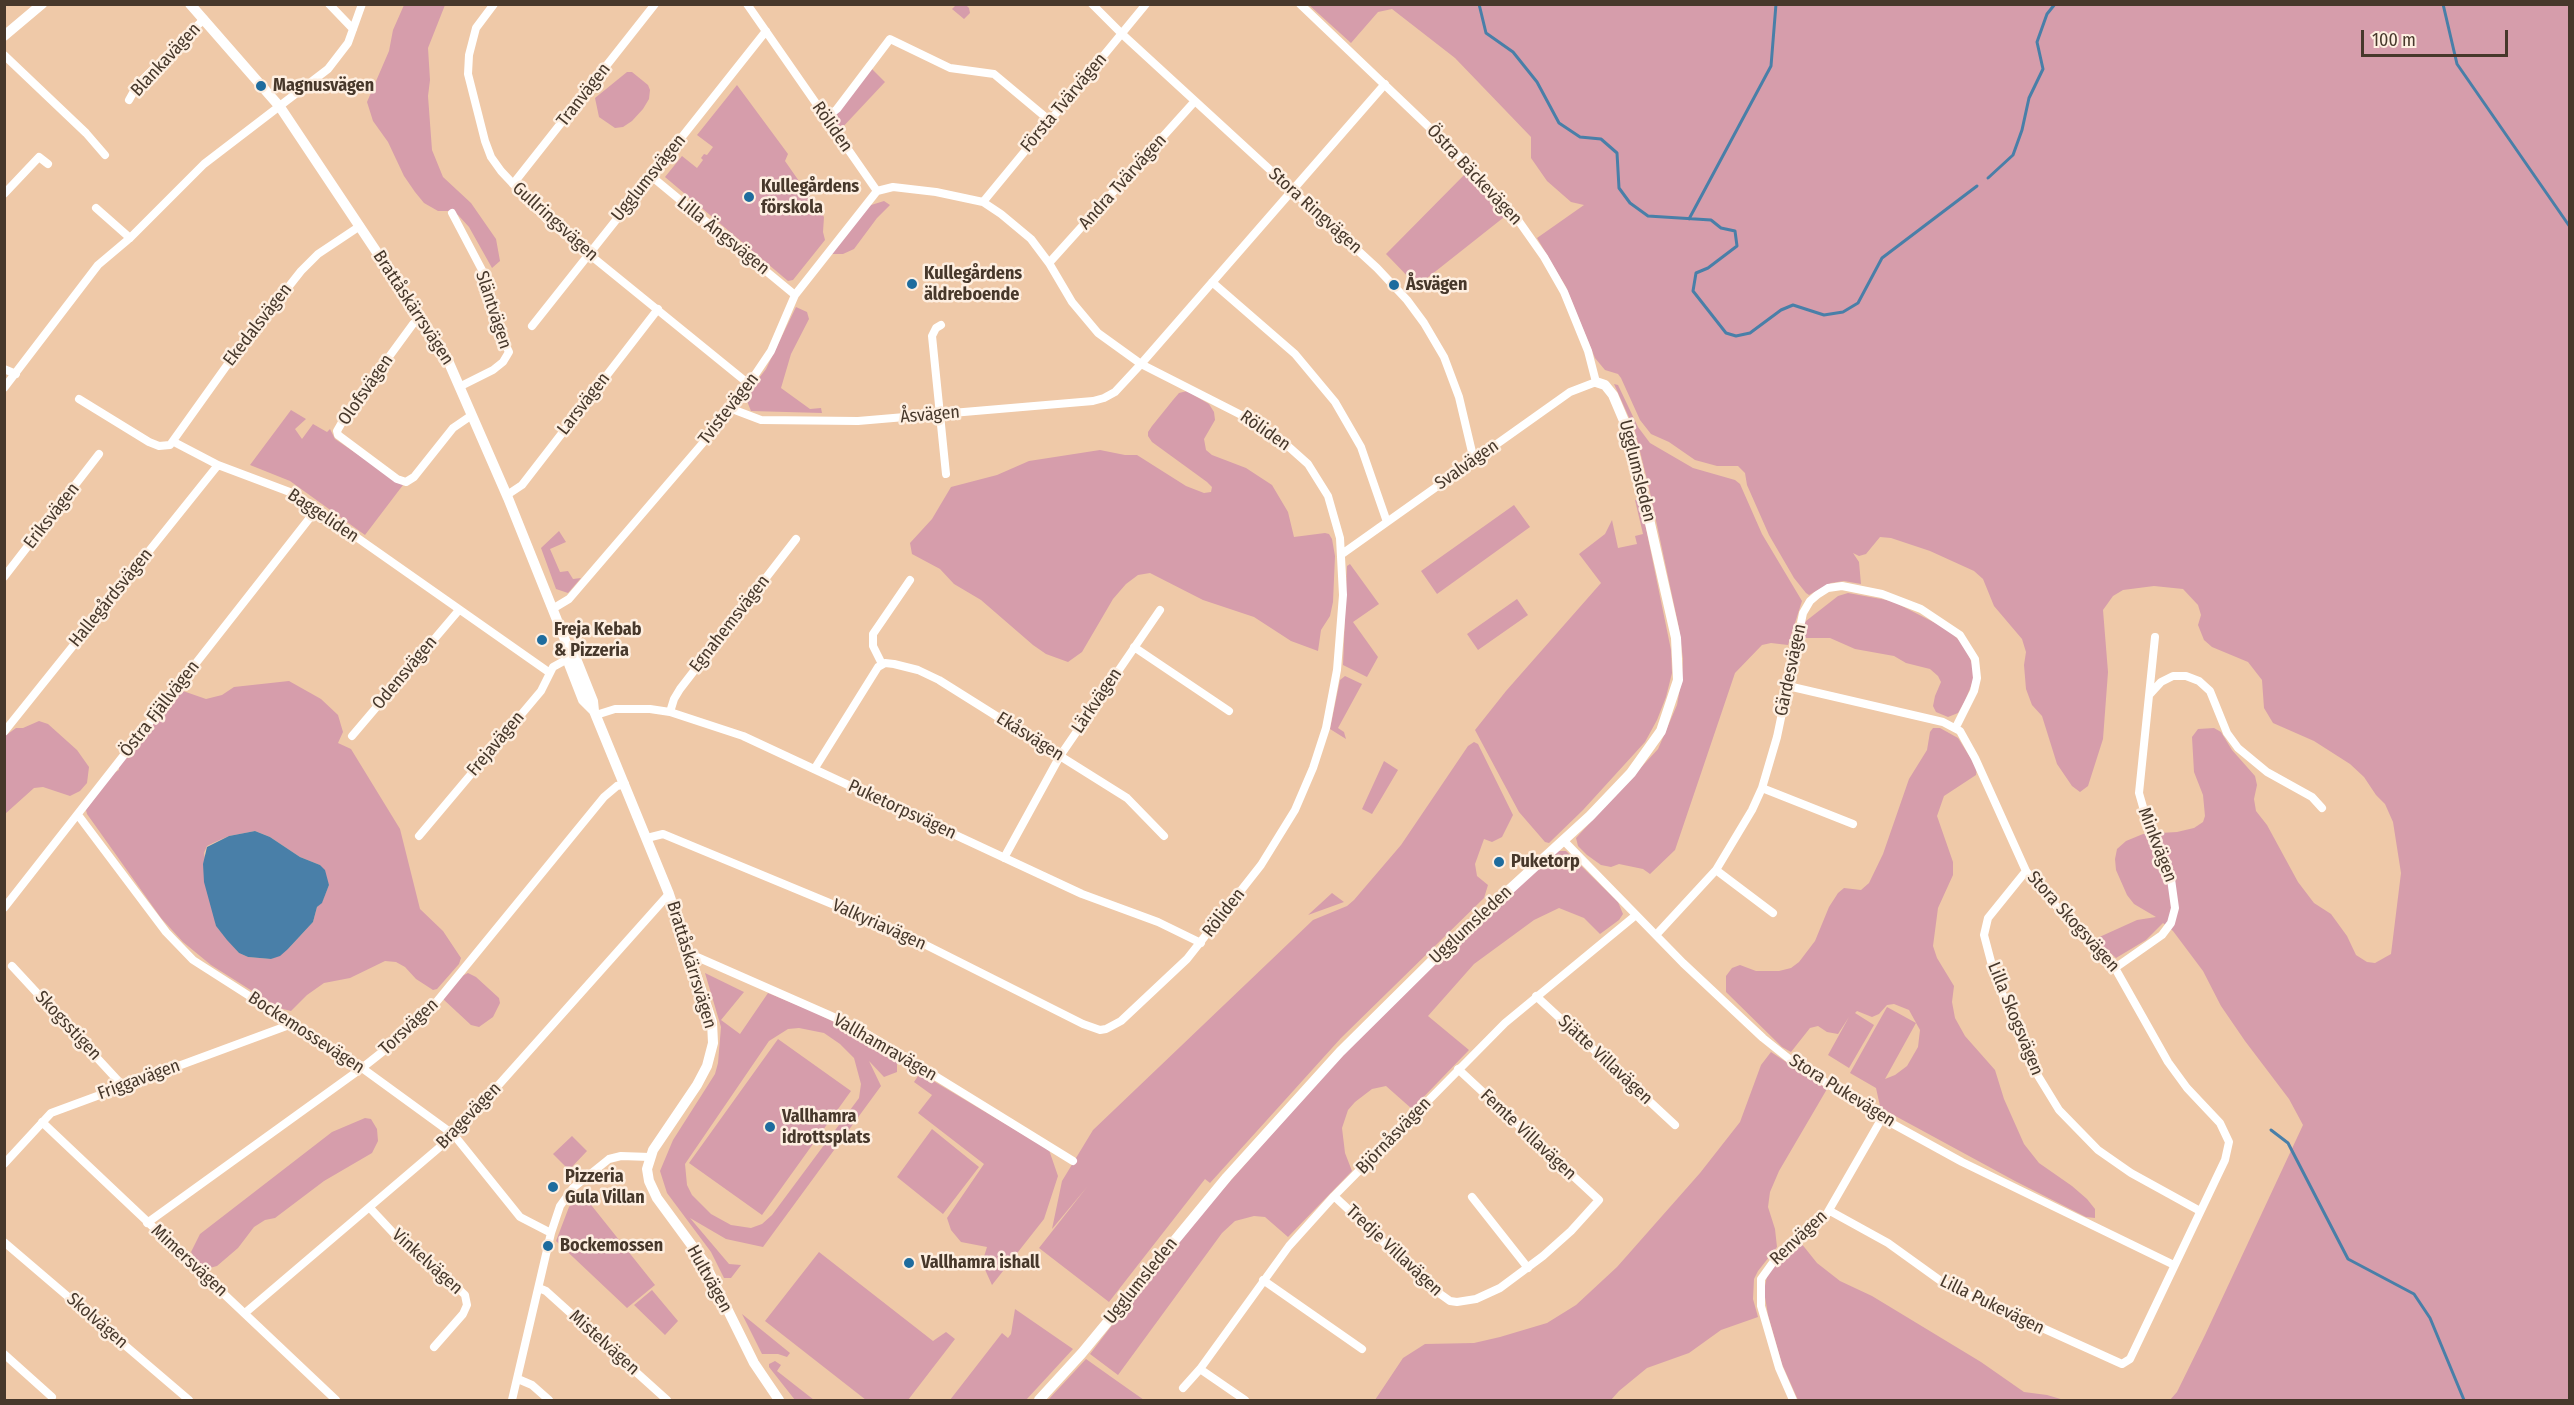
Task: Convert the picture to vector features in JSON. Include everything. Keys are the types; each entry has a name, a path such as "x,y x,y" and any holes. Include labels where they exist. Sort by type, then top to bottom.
{"street":[{"path":"4,36 42,4"},
{"name":"Brattåskärrsvägen","path":"190,4 280,107 446,356 507,495 554,608 570,654 593,701 595,713 669,894 712,1022 711,1055 704,1074 650,1157"},
{"path":"329,4 353,29"},
{"path":"4,388 90,273 130,238 189,177 328,69 343,51 362,4"},
{"name":"Gullringsvägen","path":"494,4 476,28 469,54 468,74 491,157 513,184 548,220 750,385"},
{"name":"Tranvägen","path":"513,184 655,4"},
{"name":"Röliden","path":"747,4 877,191 893,187 936,192 983,202 1001,214 1030,239 1049,262 1072,302 1089,324 1141,364 1257,423 1290,447 1314,472 1328,496 1339,530 1342,555 1342,621 1337,670 1326,728 1313,768 1295,810 1260,866 1200,943 1121,1021 1106,1029"},
{"name":"Stora Ringvägen","path":"1092,4 1381,272 1407,300 1424,323 1451,376 1476,460"},
{"name":"Första Tvärvägen","path":"983,202 1146,4"},
{"name":"Östra Bäckevägen","path":"1300,4 1493,191 1532,238 1554,273 1573,311 1588,351 1596,382"},
{"name":"Blankavägen","path":"129,100 138,84 204,19"},
{"name":"Ugglumsvägen","path":"532,326 766,31"},
{"path":"826,118 837,109 891,39 950,68 994,74 1049,120"},
{"path":"4,55 86,133 105,155"},
{"name":"Åsvägen","path":"732,409 747,416 783,421 858,421 1093,401 1115,392 1385,84"},
{"name":"Andra Tvärvägen","path":"1049,262 1195,101"},
{"path":"4,194 39,156 48,164"},
{"name":"Lilla Ängsvägen","path":"651,176 795,295"},
{"name":"Tvistevägen","path":"554,608 569,599 732,409 771,351 795,295 877,191"},
{"path":"96,208 130,238"},
{"name":"Släntvägen","path":"452,213 482,270 495,323 509,352 503,362 493,370 461,386"},
{"name":"Ekedalsvägen","path":"174,442 230,361 301,270 318,254 360,226"},
{"path":"1212,282 1295,354 1335,402 1361,447 1388,522"},
{"name":"Larsvägen","path":"507,495 522,485 658,309"},
{"name":"Olofsvägen","path":"422,318 413,324 345,417 337,431 338,435 397,479 406,482 414,477 453,428 472,415"},
{"path":"941,325 936,328 932,336 946,474"},
{"path":"4,369 16,374"},
{"name":"Svalvägen","path":"1342,555 1570,392 1596,382"},
{"name":"Ugglumsleden","path":"1040,1401 1227,1177 1333,1060 1440,953 1564,841 1631,773 1661,731 1678,680 1676,638 1630,435 1613,395 1605,385 1596,382"},
{"name":"Baggeliden","path":"80,399 149,442 166,447 174,442 218,465 295,494 550,673"},
{"name":"Eriksvägen","path":"4,577 99,454"},
{"name":"Hallegårdsvägen","path":"4,732 218,465"},
{"name":"Östra Fjällvägen","path":"4,908 316,510"},
{"name":"Egnahemsvägen","path":"670,712 680,689 796,539"},
{"path":"815,768 882,664 873,646 873,634 910,580"},
{"name":"Gärdesvägen","path":"1656,935 1716,870 1741,832 1762,788 1788,686 1801,622 1810,601 1828,588 1842,586 1862,589 1921,609 1953,629 1965,642 1975,659 1977,678 1974,690 1956,727"},
{"name":"Odensvägen","path":"352,736 459,609"},
{"name":"Lärkvägen","path":"1004,858 1060,756 1161,610"},
{"name":"Minkvägen","path":"2115,968 2162,935 2171,923 2175,908 2171,879 2147,821 2139,793 2155,637"},
{"path":"1134,647 1229,711"},
{"name":"Frejavägen","path":"419,836 541,692 550,673 570,654"},
{"name":"Ekåsvägen","path":"882,664 918,670 939,680 1127,798 1164,836"},
{"path":"2150,695 2161,682 2173,676 2186,676 2199,681 2210,691 2227,733 2238,748 2267,772 2312,797 2322,808"},
{"path":"1788,686 1956,727"},
{"name":"Puketorpsvägen","path":"595,713 630,707 670,712 743,736 1082,894 1158,922 1200,943"},
{"name":"Stora Skogsvägen","path":"1956,727 1968,742 2026,871 2115,968 2172,1069 2220,1123 2228,1136 2225,1160 2130,1359"},
{"name":"Torsvägen","path":"147,1223 362,1068 410,1029 434,1005 603,796 617,786 625,784"},
{"path":"1762,788 1853,824"},
{"name":"Bockemossevägen","path":"78,815 179,948 193,960 362,1068 454,1136 520,1217 551,1233"},
{"name":"Valkyriavägen","path":"647,837 663,834 902,933 1083,1024 1106,1029"},
{"name":"Stora Pukevägen","path":"1564,841 1656,935 1769,1043 1793,1062 1882,1118 1962,1162 2174,1265"},
{"path":"1716,870 1773,913"},
{"name":"Lilla Skogsvägen","path":"2026,871 1988,918 1984,935 1994,973 2033,1069 2059,1110 2098,1150 2131,1173 2200,1211"},
{"name":"Bragevägen","path":"245,1313 454,1136 669,894"},
{"name":"Björnåsvägen","path":"1183,1388 1200,1369 1289,1245 1334,1196 1458,1069 1536,996 1636,915"},
{"name":"Vallhamravägen","path":"688,953 854,1026 1073,1161"},
{"name":"Skogsstigen","path":"12,966 123,1086"},
{"name":"Sjätte Villavägen","path":"1536,996 1675,1125"},
{"name":"Friggavägen","path":"4,1164 51,1113 292,1024"},
{"name":"Femte Villavägen","path":"1458,1069 1599,1200"},
{"name":"Renvägen","path":"1793,1401 1773,1351 1761,1306 1759,1287 1765,1271 1775,1259 1821,1222 1830,1211 1882,1118"},
{"name":"Mimersvägen","path":"42,1122 336,1401"},
{"path":"512,1401 551,1233 565,1197 602,1163 614,1157 650,1157"},
{"name":"Hultvägen","path":"650,1157 647,1169 652,1189 704,1262 749,1353 779,1401"},
{"name":"Tredje Villavägen","path":"1334,1196 1436,1291 1450,1301 1464,1302 1482,1297 1528,1268 1554,1247 1599,1200"},
{"path":"1472,1197 1528,1268"},
{"name":"Vinkelvägen","path":"370,1208 398,1238 432,1263 465,1295 467,1305 463,1314 434,1347"},
{"name":"Lilla Pukevägen","path":"1830,1211 1888,1243 1955,1288 2117,1363 2122,1364 2130,1359"},
{"name":"Skolvägen","path":"4,1242 189,1401"},
{"path":"1263,1280 1362,1349"},
{"name":"Mistelvägen","path":"539,1288 546,1291 667,1401"},
{"path":"4,1354 52,1397"},
{"path":"1200,1369 1245,1401"},
{"path":"518,1379 532,1385 549,1401"}],"shaded area":[{"path":"404,5 445,5 428,48 430,80 428,96 432,150 443,177 471,203 496,239 500,261 492,268 469,227 458,215 450,211 438,211 424,203 415,192 404,176 388,142 373,121 367,102 389,51 393,30"},
{"path":"956,5 966,5 969,8 970,13 964,19 952,9"},
{"path":"1309,5 2569,5 2569,1400 2170,1400 2177,1392 2205,1335 2303,1125 2289,1099 2245,1041 2221,1006 2203,971 2173,931 2163,923 2146,940 2116,958 2095,939 2137,920 2156,917 2134,904 2127,895 2116,870 2117,849 2126,841 2143,834 2177,832 2194,828 2203,822 2205,816 2203,795 2194,772 2192,737 2198,729 2214,728 2221,732 2232,750 2255,776 2256,811 2267,825 2298,882 2314,903 2331,914 2347,936 2356,955 2367,962 2375,963 2391,954 2401,873 2393,822 2385,804 2364,777 2350,764 2314,741 2273,723 2264,708 2262,680 2248,662 2212,647 2204,640 2198,625 2201,615 2198,605 2183,589 2154,586 2123,590 2113,596 2103,610 2108,672 2103,739 2088,786 2080,792 2072,786 2057,764 2042,716 2032,705 2026,689 2024,665 2026,652 2022,639 1994,606 1983,579 1974,571 1930,551 1891,538 1880,537 1866,554 1859,556 1853,553 1859,562 1861,584 1844,581 1831,583 1809,595 1806,593 1794,578 1769,535 1747,485 1745,473 1738,466 1717,466 1695,460 1669,442 1651,434 1640,420 1621,378 1618,374 1605,370 1595,358 1566,287 1537,238 1584,205 1571,202 1547,181 1531,158 1531,137 1455,58 1392,9 1378,12 1351,43"},
{"path":"871,68 885,82 840,130 834,120 835,113"},
{"path":"627,72 632,72 648,85 649,99 632,121 623,127 615,128 599,117 595,98"},
{"name":"Kullegårdens förskola","path":"737,85 788,154 785,161 824,217 825,240 793,280 788,281 665,177 682,156 697,168 704,154 707,155 713,147 697,135"},
{"path":"1468,171 1508,214 1417,286 1386,254"},
{"path":"884,201 890,205 877,218 854,249 843,254 831,254 868,206"},
{"path":"796,307 807,312 809,319 791,354 781,388 810,409 821,408 822,413 751,411 745,396 766,369"},
{"path":"1614,384 1618,385 1638,427 1650,443 1693,468 1735,480 1740,484 1762,534 1802,601 1788,645 1771,643 1762,645 1735,673 1675,850 1650,874 1643,869 1619,864 1611,867 1601,865 1578,846 1576,838 1658,749 1677,705 1682,677 1683,659 1679,628 1649,488 1635,431"},
{"path":"1187,391 1209,404 1214,412 1215,420 1204,439 1206,450 1212,455 1246,468 1272,485 1288,512 1294,537 1325,533 1329,534 1332,539 1335,556 1333,602 1330,616 1321,630 1318,651 1291,641 1254,617 1203,600 1150,573 1138,575 1126,584 1113,599 1082,652 1068,662 1046,654 1033,645 981,600 954,584 940,569 912,554 910,543 932,519 951,487 997,475 1029,461 1100,450 1137,455 1186,486 1204,493 1211,492 1212,487 1207,482 1152,442 1148,436 1152,426 1179,393"},
{"path":"291,410 306,419 295,429 302,439 313,424 327,432 330,429 335,439 403,485 365,535 290,481 250,465"},
{"path":"1640,499 1671,650 1672,673 1666,697 1645,742 1583,810 1549,843 1545,842 1519,812 1475,730 1506,691 1601,583 1579,554 1605,534 1612,520 1618,548 1637,544 1635,536 1643,534 1635,500"},
{"path":"1514,505 1530,527 1437,594 1421,571"},
{"path":"559,531 566,542 550,549 560,572 568,571 573,579 581,578 568,593 556,589 541,548"},
{"path":"1350,564 1379,604 1353,622 1378,657 1367,677 1343,665 1347,566"},
{"path":"1848,593 1892,601 1947,629 1959,640 1968,653 1973,667 1973,681 1958,713 1948,717 1936,712 1933,706 1941,682 1930,669 1906,663 1894,656 1855,649 1830,638 1804,638 1802,629 1806,621 1838,596"},
{"path":"1517,599 1528,615 1478,650 1467,634"},
{"path":"1345,676 1362,684 1338,728 1344,732 1346,739 1330,729 1340,680"},
{"path":"289,681 321,699 338,715 343,732 338,743 351,749 400,829 420,909 443,931 461,958 459,964 437,989 433,990 416,979 405,967 396,962 385,961 350,978 324,983 307,995 291,1011 279,1008 211,965 183,942 161,918 87,814 86,810 112,774 119,770 119,766 171,698 183,691 206,699 222,695 234,687","holes":["255,831 270,837 300,857 320,865 329,885 322,902 317,907 313,922 288,949 271,959 248,957 239,953 216,926 204,853 207,846 229,836"]},
{"path":"39,721 48,724 77,750 89,767 87,783 80,791 70,796 43,787 34,788 5,814 5,736 16,728 23,728"},
{"path":"1933,728 1940,728 1958,738 1977,768 1976,775 1944,796 1937,816 1953,862 1953,875 1938,908 1933,946 1937,958 1954,986 1952,1002 1955,1018 1965,1036 1995,1070 2004,1099 2024,1144 2039,1163 2087,1199 2095,1209 2095,1218 2086,1217 2015,1181 1888,1112 1880,1106 1876,1088 1850,1073 1887,1007 1916,1023 1885,1079 1907,1066 1918,1047 1920,1030 1909,1010 1894,1004 1887,1005 1879,1014 1872,1017 1857,1011 1855,1013 1874,1025 1849,1068 1828,1055 1849,1017 1838,1034 1827,1032 1818,1026 1810,1028 1791,1052 1782,1047 1726,992 1726,976 1732,968 1740,965 1756,971 1779,971 1791,968 1799,962 1815,941 1829,907 1838,893 1844,888 1861,890 1869,883 1883,854 1909,779 1927,750 1930,732"},
{"path":"1474,742 1478,744 1513,815 1502,837 1492,842 1484,839 1475,864 1477,876 1488,885 1484,898 1341,1038 1210,1183 1205,1179 1109,1302 1039,1248 1087,1187 1052,1229 1062,1181 1093,1130 1313,920 1347,906 1354,900 1401,845 1468,746"},
{"path":"1384,761 1398,770 1372,814 1362,809"},
{"path":"1556,851 1566,851 1618,902 1623,914 1619,920 1600,934 1584,918 1559,908 1534,920 1474,964 1428,1016 1469,1050 1412,1109 1386,1086 1372,1089 1355,1102 1348,1110 1342,1128 1345,1153 1352,1171 1288,1237 1265,1217 1254,1216 1235,1221 1222,1233 1118,1375 1090,1354 1175,1243 1363,1032"},
{"path":"1332,893 1344,902 1308,915"},
{"path":"468,973 476,977 499,998 500,1003 493,1017 479,1027 471,1025 443,999 462,976"},
{"path":"705,973 744,992 721,1020 740,1034 768,993 814,1012 864,1037 892,1053 897,1063 897,1072 884,1077 869,1061 881,1086 763,1247 726,1239 690,1218 729,1264 741,1265 731,1278 724,1278 711,1252 667,1193 660,1171 673,1140 715,1074 721,1027","holes":["799,1028 824,1033 854,1058 861,1084 859,1098 772,1215 762,1224 751,1228 731,1225 711,1214 692,1195 687,1185 685,1164 769,1041 788,1029"]},
{"name":"Vallhamra idrottsplats","path":"778,1039 851,1091 762,1215 689,1163"},
{"path":"1771,1052 1827,1089 1779,1171 1770,1192 1768,1207 1775,1229 1777,1247 1754,1279 1753,1299 1758,1317 1721,1330 1689,1353 1647,1368 1611,1400 1375,1400 1403,1358 1425,1344 1474,1343 1500,1337 1547,1323 1576,1305 1617,1267 1700,1173 1740,1122 1761,1065"},
{"path":"920,1073 1049,1150 1058,1176 1044,1219 992,1285 982,1263 987,1247 961,1242 951,1230 947,1218 984,1164 918,1113 932,1095 914,1082"},
{"path":"365,1118 371,1119 377,1129 378,1141 372,1153 324,1181 275,1218 265,1220 254,1227 238,1248 217,1266 206,1269 199,1264 191,1252 200,1234 332,1132"},
{"path":"932,1129 979,1167 943,1214 897,1177"},
{"path":"572,1136 587,1151 569,1170 553,1154"},
{"path":"580,1191 655,1285 627,1308 556,1241 569,1207"},
{"path":"1801,1243 1817,1263 1840,1281 1872,1296 1981,1362 2024,1392 2064,1400 1798,1400 1782,1364 1768,1315 1764,1291 1767,1276 1781,1257"},
{"path":"819,1252 933,1341 946,1332 955,1339 908,1400 866,1400 765,1321"},
{"path":"652,1290 678,1321 665,1335 634,1305"},
{"path":"1015,1309 1073,1349 1026,1400 950,1400 1002,1333 1008,1338 1011,1334"},
{"path":"742,1314 790,1353 787,1357 778,1354 762,1354"},
{"path":"1086,1359 1117,1381 1144,1400 1048,1400"},
{"path":"775,1361 781,1365 777,1371 814,1400 795,1400 769,1367 769,1364"}],"water":[{"path":"255,831 270,837 300,857 320,865 325,870 329,885 322,903 317,907 313,922 288,949 280,956 271,959 248,957 239,953 227,940 216,926 204,882 203,864 207,847 229,836"}],"waterway":[{"path":"1479,4 1486,33 1513,52 1537,82 1559,123 1580,137 1601,139 1617,153 1619,188 1630,203 1648,216 1711,220 1721,228 1735,231 1737,246 1708,268 1696,273 1693,291 1726,333 1736,336 1750,333 1781,310 1793,305 1824,315 1843,312 1858,303 1882,258 1977,186"},
{"path":"1689,219 1771,66 1776,4"},
{"path":"1988,178 2013,155 2022,130 2029,98 2043,69 2037,42 2047,14 2055,4"},
{"path":"2443,4 2457,64 2570,227"},
{"path":"2271,1130 2288,1143 2348,1259 2414,1294 2430,1318 2464,1400"}],"place":[{"name":"Magnusvägen","path":"261,86"},
{"name":"Kullegårdens förskola","path":"749,197"},
{"name":"Kullegårdens äldreboende","path":"912,284"},
{"name":"Åsvägen","path":"1394,285"},
{"name":"Freja Kebab & Pizzeria","path":"542,640"},
{"name":"Puketorp","path":"1499,862"},
{"name":"Vallhamra idrottsplats","path":"770,1127"},
{"name":"Pizzeria Gula Villan","path":"553,1187"},
{"name":"Bockemossen","path":"548,1246"},
{"name":"Vallhamra ishall","path":"909,1263"}]}
